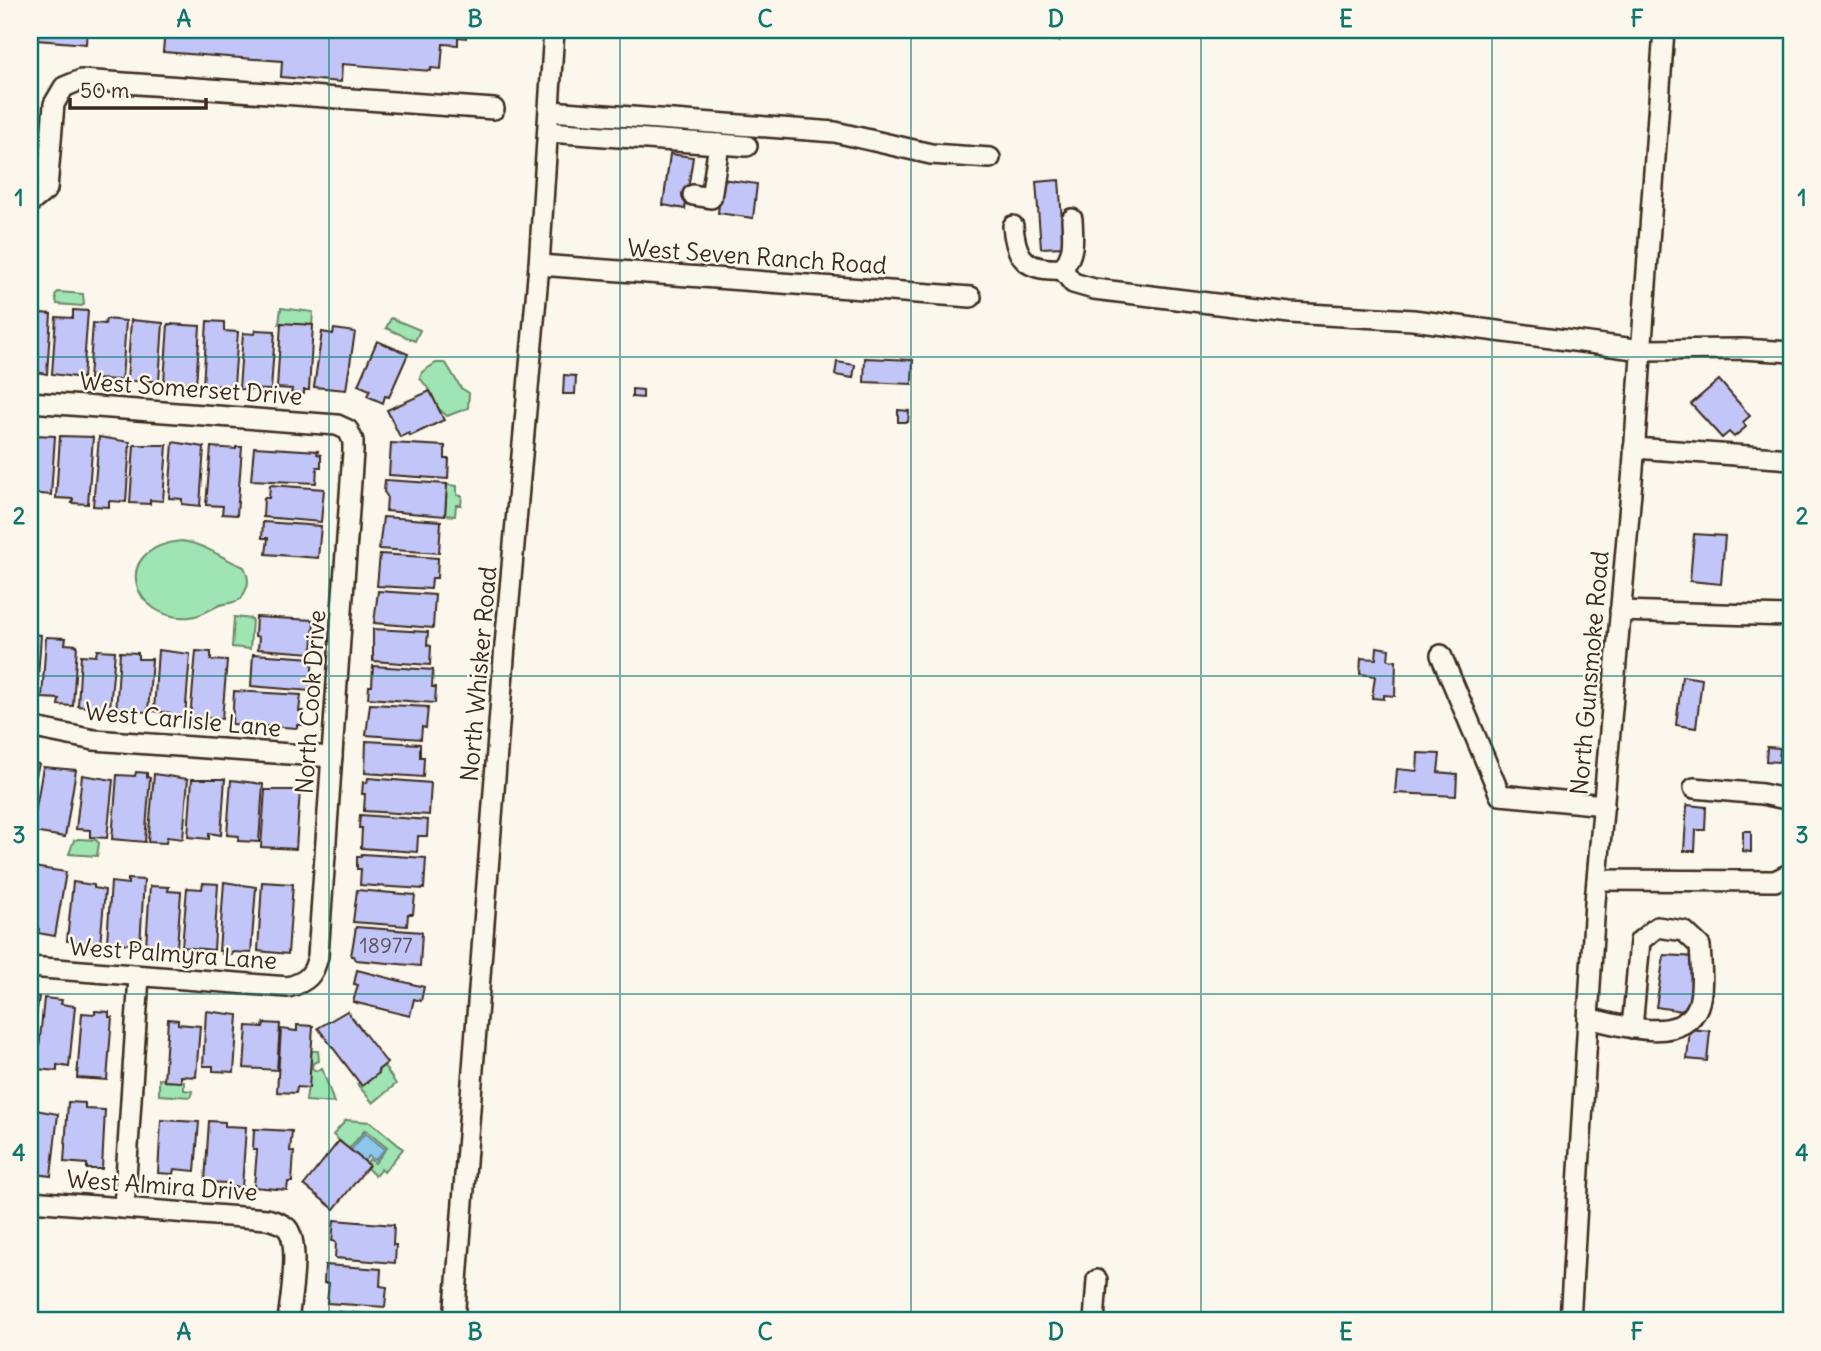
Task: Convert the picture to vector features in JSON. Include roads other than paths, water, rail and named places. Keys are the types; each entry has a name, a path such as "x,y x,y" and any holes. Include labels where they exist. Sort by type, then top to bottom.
{"street":[{"name":"North Whisker Road","path":"454,1321 505,645 539,265 554,30"},
{"name":"North Gunsmoke Road","path":"1570,1321 1597,880 1642,350 1664,30"},
{"path":"30,203 47,189 54,104 64,88 81,80 494,109"},
{"path":"550,111 835,132 931,154 990,158"},
{"path":"548,132 747,146"},
{"path":"693,195 711,198 719,144"},
{"path":"1062,270 1071,259 1072,219"},
{"path":"1013,226 1014,243 1020,257 1030,265 1047,270 1062,270 1073,283 1094,289 1290,313 1413,320 1642,350 1742,349 1791,352"},
{"name":"West Seven Ranch Road","path":"539,265 971,297"},
{"name":"West Somerset Drive","path":"30,402 323,423 348,430"},
{"name":"North Cook Drive","path":"310,978 318,956 332,757 353,452 348,430"},
{"path":"1634,448 1791,459"},
{"path":"1620,611 1791,616"},
{"path":"1441,655 1500,795 1604,805"},
{"name":"West Carlisle Lane","path":"30,727 94,740 332,757"},
{"path":"1694,788 1762,794 1791,800"},
{"path":"1597,880 1775,881 1791,873"},
{"path":"1588,1018 1632,1028 1669,1030 1686,1022 1698,1007 1702,970 1700,946 1684,931 1657,927 1640,941 1632,1028"},
{"name":"West Palmyra Lane","path":"30,967 288,987 310,978"},
{"path":"124,1208 139,976"},
{"name":"West Almira Drive","path":"30,1201 278,1222 288,1229 294,1249 288,1321"},
{"path":"1094,1321 1097,1280"}],"water":[{"path":"365,1133 385,1149 375,1160 369,1156 364,1161 351,1150"}]}
